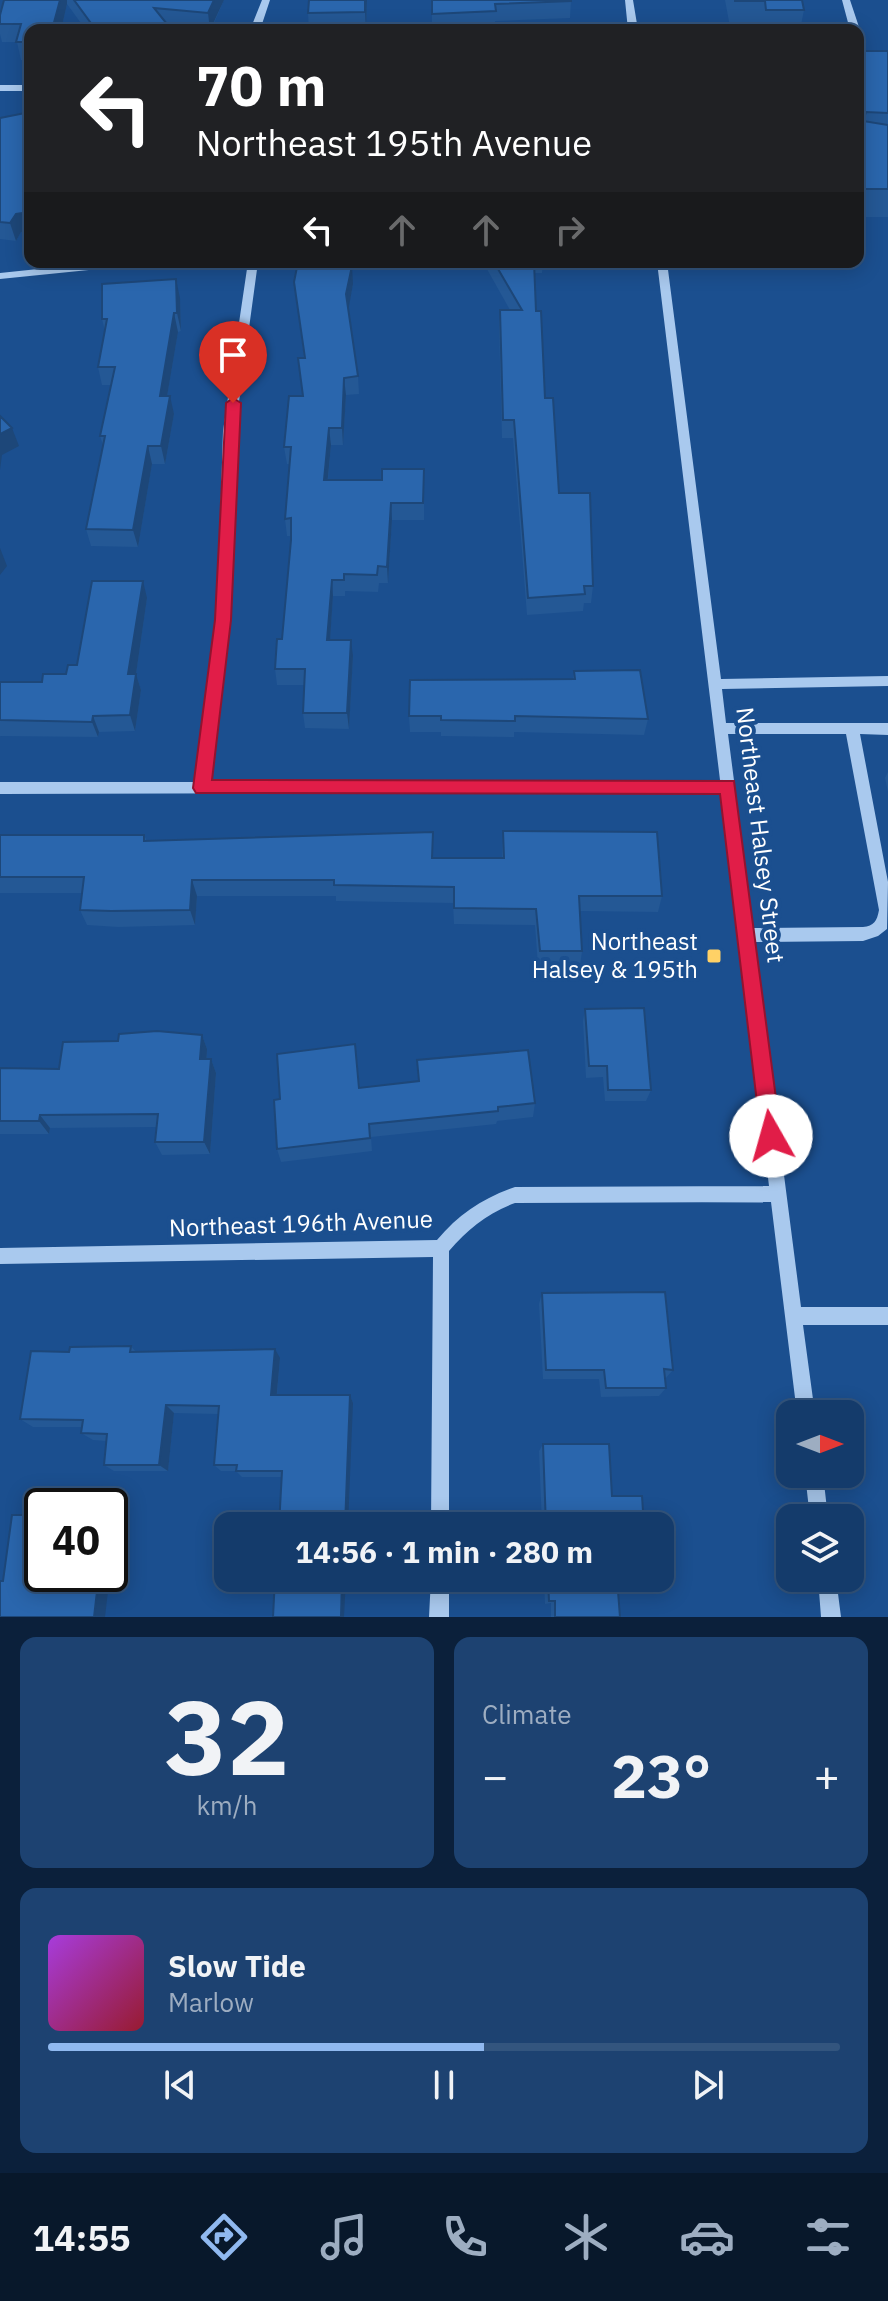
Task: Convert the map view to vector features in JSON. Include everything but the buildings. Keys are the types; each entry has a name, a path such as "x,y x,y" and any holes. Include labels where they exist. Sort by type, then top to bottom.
{"street":[{"path":"257,24 266,0"},
{"path":"629,0 632,24"},
{"path":"846,0 853,24"},
{"path":"0,88 24,88"},
{"path":"0,276 79,268"},
{"path":"202,788 223,620 229,431 252,268"},
{"name":"Northeast Halsey Street","path":"663,268 804,1400"},
{"path":"715,684 888,681"},
{"path":"721,728 888,729"},
{"path":"746,935 863,934 877,932 885,924 886,910 852,729"},
{"path":"0,788 728,786"},
{"name":"Northeast 196th Avenue","path":"0,1256 441,1248 462,1223 487,1204 515,1195 778,1194"},
{"path":"440,1512 441,1248"},
{"path":"794,1316 888,1316"},
{"path":"439,1617 440,1592"},
{"path":"828,1592 831,1617"}],"place":[{"name":"Northeast Halsey & 195th","path":"714,956"}],"route":[{"path":"233,403 229,431 223,620 202,788 728,786 771,1136"}]}
